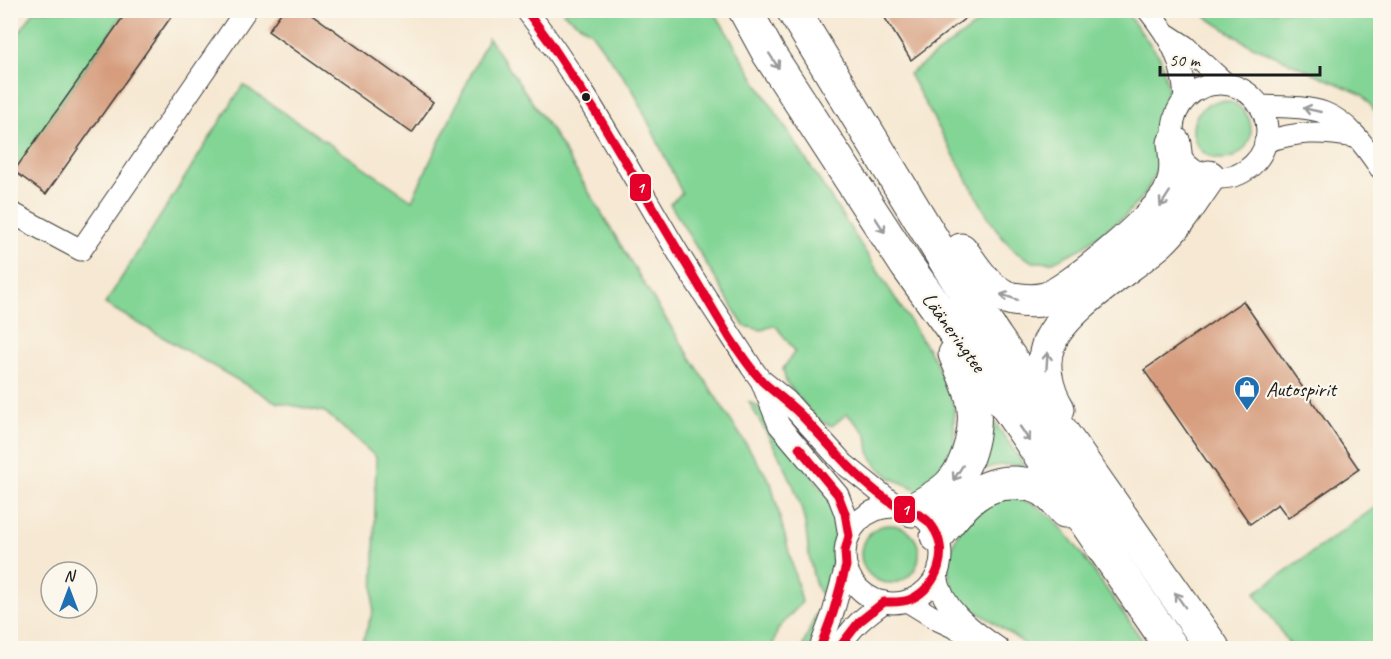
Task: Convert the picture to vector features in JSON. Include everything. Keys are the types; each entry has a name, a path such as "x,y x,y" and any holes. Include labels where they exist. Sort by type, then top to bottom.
{"highway":[{"name":"Lääneringtee","path":"745,10 770,54 907,266 988,379 1172,648"},
{"name":"Lääneringtee","path":"793,10 951,270 1213,648"},
{"path":"853,111 995,292 1011,299 1030,302 1047,298 1066,287 1138,230 1156,212 1170,193 1177,167 1174,143"},
{"path":"1115,506 1052,401 1045,363 1049,344 1063,321 1161,241 1209,177"},
{"path":"905,509 933,498 951,484 966,462 974,426 973,399 961,368 949,340 925,304 907,266"},
{"path":"938,536 963,504 985,488 1004,483 1028,484 1043,489 1104,551"}],"street":[{"path":"10,212 81,250 246,10"},
{"path":"526,10 569,71 689,270 760,379 779,425 838,495 849,536"},
{"path":"1148,10 1168,35 1180,64 1185,98"},
{"path":"1168,35 1185,46 1226,84"},
{"path":"1211,84 1226,84 1240,87 1252,95 1261,106 1266,120 1267,136 1263,151 1253,164 1240,173 1225,178 1209,177 1187,165 1179,155 1174,143 1172,127 1176,112 1185,98 1211,84"},
{"path":"1261,106 1303,108 1327,114 1344,125 1356,137 1380,168"},
{"path":"1265,142 1305,132 1324,132 1356,137"},
{"path":"760,379 787,401 844,464 905,509 922,516 938,536 941,556 937,575 930,586 920,595 908,601 892,603 876,600 863,593 852,581 846,566 845,551 849,536 857,523 868,513 883,508 905,509"},
{"path":"820,648 833,613 846,566"},
{"path":"937,575 939,588 956,615 994,646"},
{"path":"908,601 938,620 994,646"},
{"path":"839,648 851,629 884,602"}],"green space":[{"path":"565,10 714,11 760,88 935,360 954,406 954,448 938,474 921,491 891,478 876,465 869,452 867,434 847,414 832,426 817,420 786,382 783,369 795,351 775,325 762,330 744,326 670,204 682,193 633,90 591,32 563,13"},
{"path":"34,11 125,11 14,173 11,170 11,45"},
{"path":"995,11 1125,11 1160,57 1168,87 1161,137 1161,161 1145,194 1125,216 1080,249 1053,262 1033,262 1017,253 1002,237 988,217 909,74"},
{"path":"1197,11 1380,11 1380,118 1363,95 1246,43"},
{"path":"488,38 552,131 655,302 771,483 802,602 778,629 772,648 360,648 373,611 376,457 325,412 276,402 105,304 243,85 412,200"},
{"path":"1216,101 1228,101 1243,109 1251,124 1251,136 1243,151 1228,159 1216,159 1201,151 1193,136 1193,124 1201,109"},
{"path":"749,402 757,406 832,501 836,524 832,580 828,599 821,594 815,581 805,523 795,491 782,460"},
{"path":"985,409 1025,466 997,465 972,476"},
{"path":"994,497 1014,497 1034,504 1055,520 1148,648 1031,648 959,599 951,585 948,566 952,546 963,524"},
{"path":"1380,504 1380,648 1292,648 1255,593"},
{"path":"884,525 896,525 911,533 919,548 919,560 911,575 896,583 884,583 869,575 861,560 861,548 869,533"},
{"path":"822,613 809,648 802,648 816,614"}],"building":[{"path":"128,10 176,10 46,194 14,171"},
{"path":"283,10 306,10 434,102 412,133 268,31"},
{"path":"880,10 976,10 911,60"},
{"name":"Autospirit","path":"1243,301 1359,469 1288,518 1278,504 1250,524 1144,370"}],"transit line":[{"name":"1","path":"526,10 597,114 730,338 749,366 763,382 801,415 867,484 892,503 925,518 937,536 940,556 938,567 928,586 911,599 884,602 859,622 839,648"},
{"name":"1","path":"799,448 838,495 845,513 849,536 845,551 846,566 833,613 820,648"}],"place":[{"name":"Autospirit","path":"1247,412"}]}
